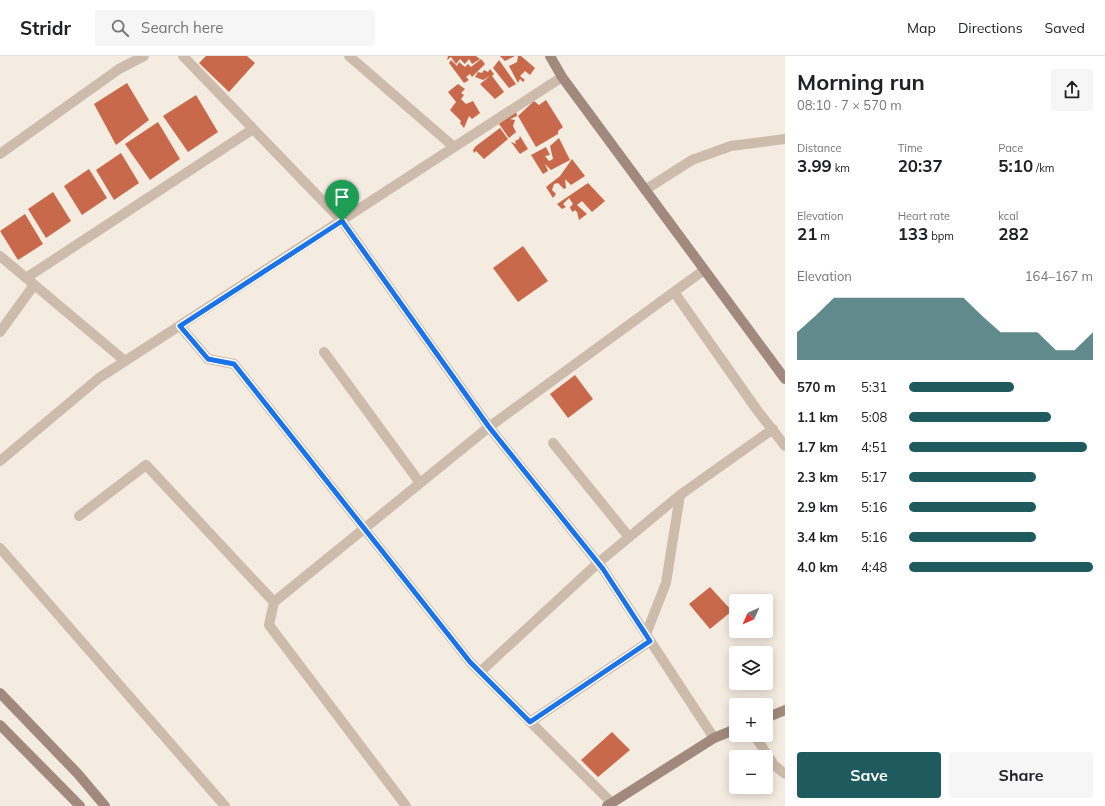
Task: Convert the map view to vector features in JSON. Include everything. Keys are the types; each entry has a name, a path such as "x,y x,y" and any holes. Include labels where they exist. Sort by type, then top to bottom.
{"street":[{"path":"0,154 119,69 144,56"},
{"path":"183,56 342,221 489,427 598,563 714,738"},
{"path":"349,56 454,147"},
{"path":"550,56 562,77 785,379"},
{"path":"0,461 99,378 562,77"},
{"path":"0,332 30,281 253,129"},
{"path":"646,190 692,160 731,146 785,139"},
{"path":"0,256 125,361"},
{"path":"406,806 269,625 274,602 489,427 704,270"},
{"path":"674,292 757,410 785,446"},
{"path":"180,326 208,359 234,364 470,662 530,722 609,805 714,738 729,733"},
{"path":"324,352 420,483"},
{"path":"480,672 598,563 629,537 680,495 772,429"},
{"path":"553,443 629,537"},
{"path":"79,516 146,464 274,602"},
{"path":"530,722 648,637 666,583 680,495"},
{"path":"0,548 225,806"},
{"path":"0,693 78,774 105,806"},
{"path":"773,715 785,710"},
{"path":"0,725 80,806"},
{"path":"759,742 774,765 785,774"}],"building":[{"path":"206,56 247,56 255,63 229,92 199,63"},
{"path":"448,56 476,56 480,59 472,64 469,59 465,64 460,59 456,64 451,57 447,60"},
{"path":"500,56 515,56 505,61"},
{"path":"518,56 521,56 535,68 530,75 525,71 520,76 525,80 523,82 520,79 518,83 509,66 517,62"},
{"path":"481,59 485,64 472,77 470,74 466,77 469,80 464,83 449,63 451,60 457,66 459,62 465,67 468,64 471,67"},
{"path":"499,60 516,84 509,88 493,68"},
{"path":"490,69 494,74 492,76 504,92 495,99 480,84 490,76 483,80 475,77 478,72 482,73 484,70 488,72"},
{"path":"127,83 149,120 116,145 94,104"},
{"path":"458,84 465,89 461,93 464,95 461,99 466,104 473,101 480,113 472,119 469,116 464,128 460,123 461,121 450,110 456,102 448,92"},
{"path":"196,95 218,132 188,152 163,116"},
{"path":"546,100 563,127 558,131 558,134 536,147 518,116 534,101 539,105"},
{"path":"516,111 517,116 510,119 515,120 513,126 516,132 509,138 499,124 506,116"},
{"path":"158,122 180,159 150,180 125,144"},
{"path":"500,128 508,139 484,159 476,151 474,153 473,150 476,146"},
{"path":"520,136 528,149 520,154 511,142 516,144 515,141 519,139"},
{"path":"559,138 570,160 551,170 545,164 548,171 543,174 531,155 546,147 550,155 545,156 549,161 553,159 550,146"},
{"path":"121,153 139,183 114,200 96,170"},
{"path":"572,159 585,176 571,185 565,179 566,188 564,189 558,183 554,184 552,190 556,194 553,198 546,187 560,176"},
{"path":"89,169 107,198 82,215 64,186"},
{"path":"588,183 605,201 592,212 582,201 577,205 587,214 579,220 577,212 575,210 573,212 571,210 570,207 573,204 569,198 563,204 566,207 562,209 557,204"},
{"path":"53,192 71,221 46,238 28,209"},
{"path":"25,214 43,244 18,260 0,231"},
{"path":"523,246 548,281 518,302 493,268"},
{"path":"575,375 593,399 568,418 550,394"},
{"path":"710,587 729,608 729,613 710,629 689,604"},
{"path":"612,732 630,750 598,777 581,760"}],"route":[{"path":"342,221 489,427 603,569 650,641 530,722 470,662 234,364 208,359 180,326 342,221"}]}
